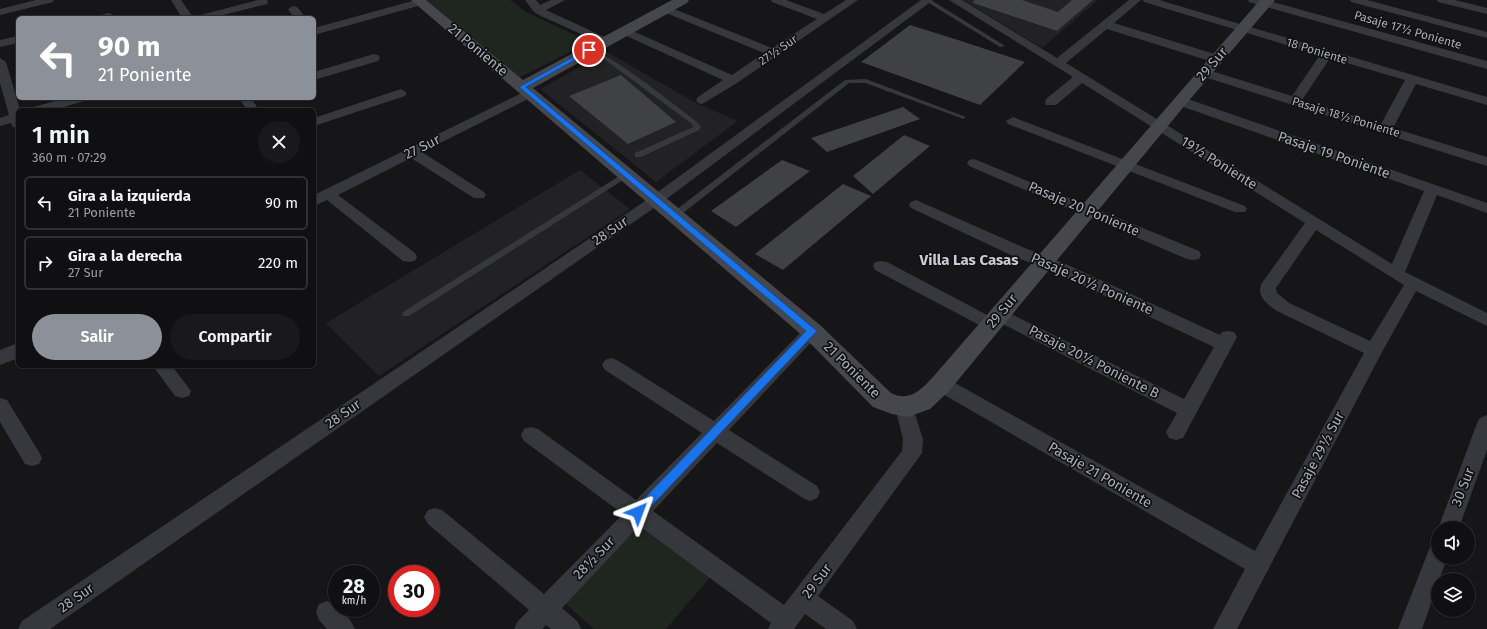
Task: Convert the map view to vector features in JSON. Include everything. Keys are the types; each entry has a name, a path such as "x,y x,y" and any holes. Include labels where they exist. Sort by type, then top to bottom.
{"street":[{"path":"0,12 49,0"},
{"path":"176,0 187,16"},
{"path":"530,0 538,10 605,41"},
{"path":"538,10 560,0"},
{"name":"27 Sur","path":"316,200 412,152 526,90 589,50 682,0"},
{"path":"776,0 825,18"},
{"name":"27½ Sur","path":"702,100 853,0"},
{"name":"28 Sur","path":"30,629 656,200 928,0"},
{"name":"19½ Poniente","path":"954,0 1160,125 1396,274 1487,320"},
{"path":"1058,63 1107,25 1136,0"},
{"name":"18 Poniente","path":"1148,0 1487,101"},
{"path":"1355,0 1487,35"},
{"path":"1442,0 1487,11"},
{"path":"316,31 420,1"},
{"name":"21 Poniente","path":"420,1 812,331 882,400 904,407"},
{"name":"29 Sur","path":"783,624 912,453 913,439 904,407 925,401 941,384 1180,101 1244,28 1262,1"},
{"name":"Pasaje 17½ Poniente","path":"1262,1 1487,65"},
{"path":"206,16 263,2"},
{"path":"665,9 774,53"},
{"path":"1107,25 1218,59"},
{"path":"624,31 733,80"},
{"path":"0,44 16,40"},
{"path":"1295,101 1327,54"},
{"path":"316,75 374,58"},
{"path":"16,74 2,71 16,116"},
{"name":"Pasaje 18½ Poniente","path":"1205,73 1385,130 1486,159"},
{"path":"1051,102 1081,77"},
{"path":"1385,130 1412,79"},
{"path":"316,121 402,93"},
{"path":"47,108 73,100"},
{"name":"Pasaje 19 Poniente","path":"1180,101 1487,208"},
{"path":"0,122 16,119"},
{"path":"1013,121 1240,209"},
{"path":"412,152 479,195"},
{"name":"Pasaje 20 Poniente","path":"974,163 1193,255"},
{"path":"1396,274 1432,189"},
{"path":"328,194 408,257"},
{"name":"Pasaje 20½ Poniente","path":"916,205 1226,341 1188,410"},
{"path":"1314,222 1268,287 1270,296 1283,306 1374,350"},
{"name":"Pasaje 20½ Poniente B","path":"881,266 1188,410"},
{"name":"Pasaje 29½ Sur","path":"1225,629 1374,350 1413,283"},
{"name":"28½ Sur","path":"526,629 812,331"},
{"path":"0,358 16,351"},
{"path":"612,365 810,492"},
{"path":"164,368 182,391"},
{"name":"Pasaje 21 Poniente","path":"941,384 1259,565"},
{"path":"0,405 32,458"},
{"path":"1176,432 1188,410"},
{"name":"30 Sur","path":"1451,521 1487,423"},
{"path":"531,435 638,512 783,624"},
{"path":"436,517 568,629"},
{"path":"1410,629 1434,565"},
{"path":"803,599 845,629"},
{"path":"327,612 343,629"}],"lane":[{"path":"928,0 1002,46"},
{"path":"589,50 606,58 696,123 697,129 638,155"},
{"path":"675,215 847,81 866,81 963,117"},
{"path":"406,314 627,175"}],"shaded area":[{"path":"427,0 510,0 526,12 590,42 518,78"},
{"path":"963,0 1098,0 1042,48"},
{"path":"607,52 696,103 738,121 656,182 540,89"},
{"path":"580,170 630,209 379,376 326,323"},
{"path":"639,527 710,577 666,629 594,629 565,603 608,555"}],"building":[{"path":"974,0 1022,0 1058,12 1072,0 1093,0 1057,31 973,3"},
{"path":"910,25 1025,62 980,105 861,62"},
{"path":"621,75 676,122 628,144 569,96"},
{"path":"903,107 920,119 827,152 811,138"},
{"path":"904,135 930,146 873,194 853,176"},
{"path":"782,160 810,171 736,227 711,211"},
{"path":"843,184 871,196 783,270 755,254"}],"district":[{"name":"Villa Las Casas","path":"969,260"}],"route":[{"path":"589,50 522,87 812,331 638,512"}]}
